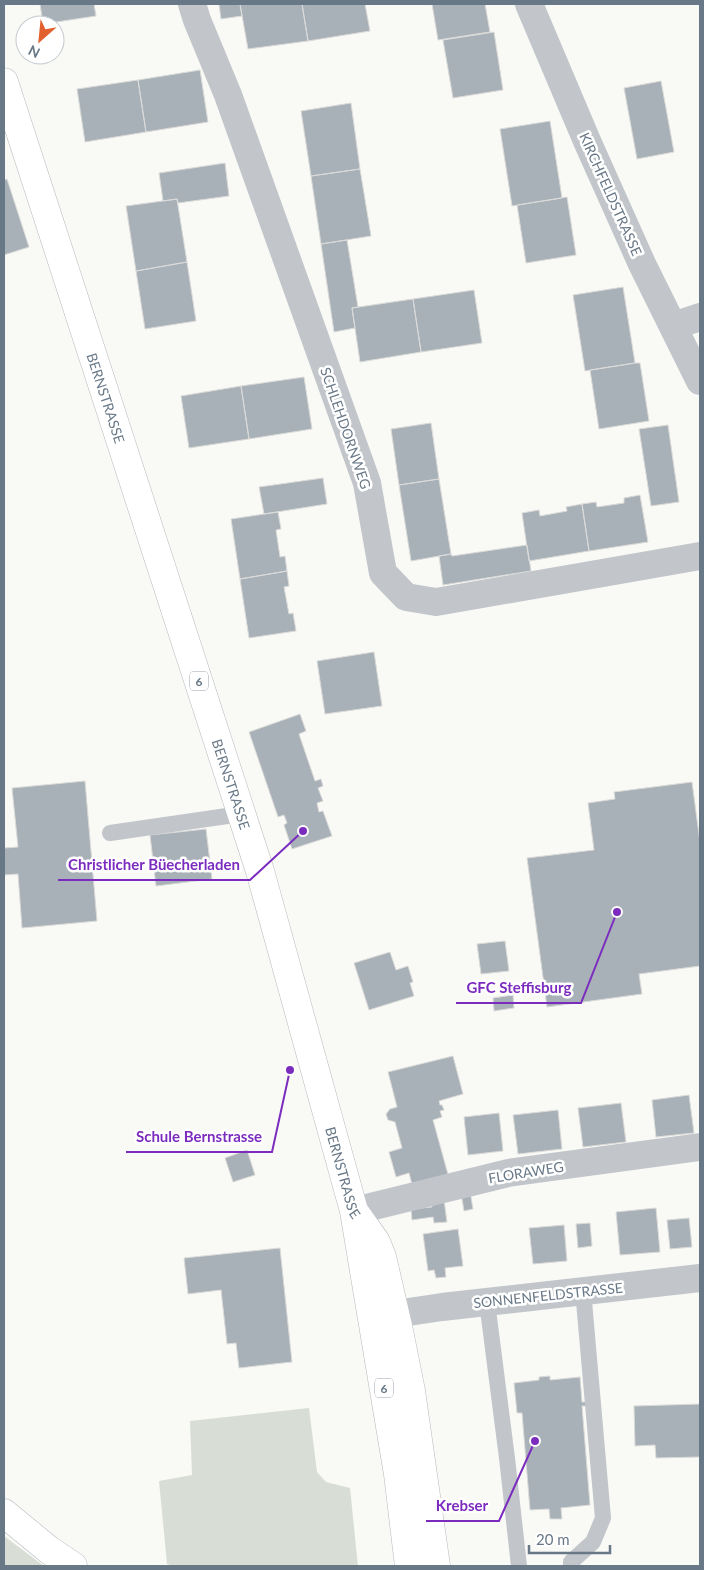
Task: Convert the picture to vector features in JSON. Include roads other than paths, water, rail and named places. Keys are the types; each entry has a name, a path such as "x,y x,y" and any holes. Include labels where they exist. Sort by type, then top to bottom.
{"main road":[{"name":"BERNSTRASSE","path":"4,82 260,871 354,1211 376,1242 382,1257 411,1391 436,1566"},
{"name":"6","path":"354,1211 361,1263 398,1474 408,1566"},
{"path":"4,1514 49,1550 74,1566"}],"street":[{"name":"SCHLEHDORNWEG","path":"192,4 228,95 367,483 383,572 406,597 436,602 700,556"},
{"name":"KIRCHFELDSTRASSE","path":"529,4 642,264 700,380"},
{"path":"673,326 700,317"},
{"name":"FLORAWEG","path":"354,1211 508,1173 700,1148"},
{"name":"SONNENFELDSTRASSE","path":"395,1314 583,1290 700,1278"}],"lane":[{"path":"110,833 241,814"},
{"path":"571,1566 571,1562 592,1542 603,1518 583,1290"},
{"path":"487,1302 519,1566"}],"place":[{"name":"Christlicher Büecherladen","path":"303,831"},
{"name":"GFC Steffisburg","path":"617,912"},
{"name":"Schule Bernstrasse","path":"290,1070"},
{"name":"Krebser","path":"535,1441"}]}
